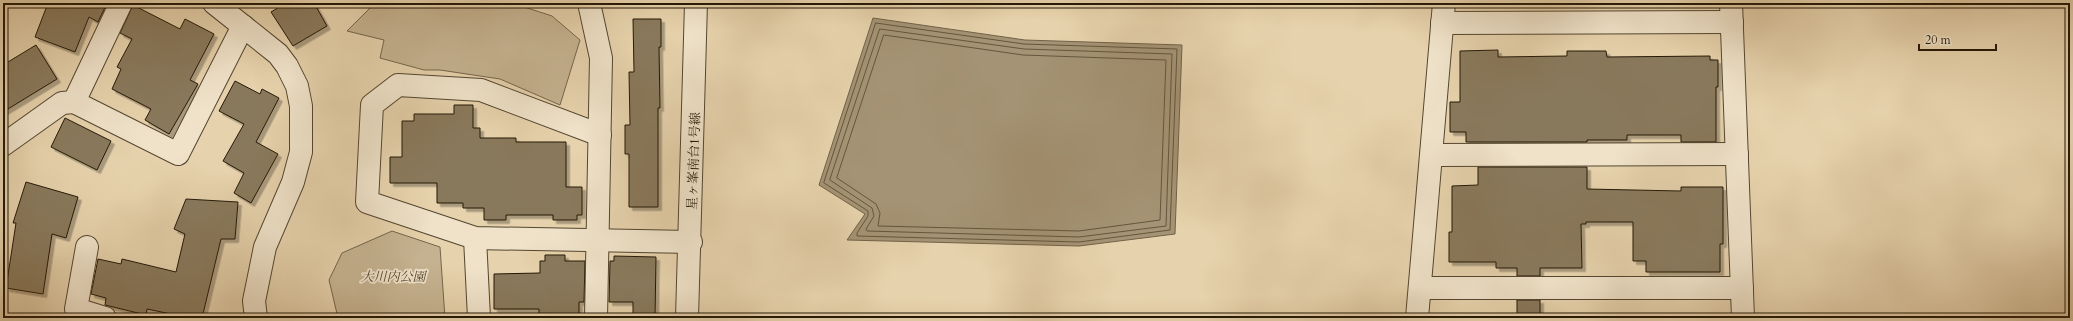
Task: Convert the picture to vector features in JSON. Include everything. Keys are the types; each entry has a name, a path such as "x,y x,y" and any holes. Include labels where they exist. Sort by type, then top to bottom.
{"street":[{"path":"74,102 121,3"},
{"path":"214,3 278,54 287,66 297,86 301,106 301,152 293,182 265,246 254,301 254,318"},
{"path":"589,3 601,58 596,318"},
{"name":"星ヶ峯南台1号線","path":"687,318 691,242 696,3"},
{"path":"1417,318 1443,13 1732,13 1743,318"},
{"path":"3,145 62,103 74,102 178,154 243,26"},
{"path":"600,135 481,90 398,85 372,105 367,202 475,238 691,242"},
{"path":"1432,155 1737,154"},
{"path":"475,238 479,318"},
{"path":"87,247 76,308 105,318"},
{"path":"1420,288 1742,288"}],"green space":[{"path":"375,3 512,3 552,16 580,40 560,105 500,79 440,70 424,70 380,58 384,40 347,31"},
{"name":"大川内公園","path":"392,231 440,247 445,318 338,318 329,280 342,253"}],"water":[{"path":"873,18 1025,40 1182,45 1175,234 1079,246 847,240 865,214 819,185"}],"building":[{"path":"48,3 107,3 98,22 89,17 75,52 35,37"},
{"path":"286,3 314,3 327,26 293,46 271,12"},
{"path":"133,5 180,29 185,19 214,34 190,80 198,84 169,134 145,120 151,109 112,89 121,69 117,67 132,39 120,33"},
{"path":"633,19 661,19 661,47 659,47 660,108 658,108 658,207 629,207 629,154 625,154 625,125 630,125 629,72 634,72"},
{"path":"36,45 57,79 3,112 3,65"},
{"path":"1498,50 1498,57 1567,56 1567,51 1606,51 1607,57 1710,56 1710,60 1718,60 1718,87 1716,87 1716,142 1681,142 1681,135 1627,135 1627,140 1587,140 1587,142 1466,142 1466,132 1450,132 1450,102 1460,102 1460,51"},
{"path":"235,81 260,94 262,89 279,98 256,142 278,154 251,203 234,193 244,173 223,161 244,124 219,111"},
{"path":"454,105 473,105 473,128 480,128 480,138 516,138 516,142 566,142 566,187 582,187 582,215 577,215 577,220 553,220 553,215 506,215 506,220 484,220 484,208 463,208 463,203 437,203 437,183 390,183 390,157 402,157 402,121 414,121 414,114 454,114"},
{"path":"65,118 111,141 97,170 51,147"},
{"path":"1478,167 1587,167 1587,189 1681,191 1681,187 1723,187 1723,244 1720,244 1720,272 1646,272 1646,261 1633,261 1633,222 1586,222 1586,224 1581,224 1582,268 1540,268 1540,276 1517,276 1517,268 1496,268 1496,262 1449,262 1449,232 1452,232 1452,186 1478,185"},
{"path":"26,182 78,197 66,238 52,234 43,294 6,288 16,223 13,223"},
{"path":"186,199 238,202 235,239 221,239 202,318 190,318 147,309 146,315 105,305 106,298 91,294 98,259 121,264 122,259 176,272 185,234 174,229"},
{"path":"545,255 565,255 565,261 585,261 584,302 579,302 579,318 539,318 539,309 494,309 494,274 540,273 540,261 545,261"},
{"path":"614,256 656,257 655,318 633,318 633,302 609,302 610,261 614,261"},
{"path":"1517,300 1540,300 1540,318 1517,318"}]}
